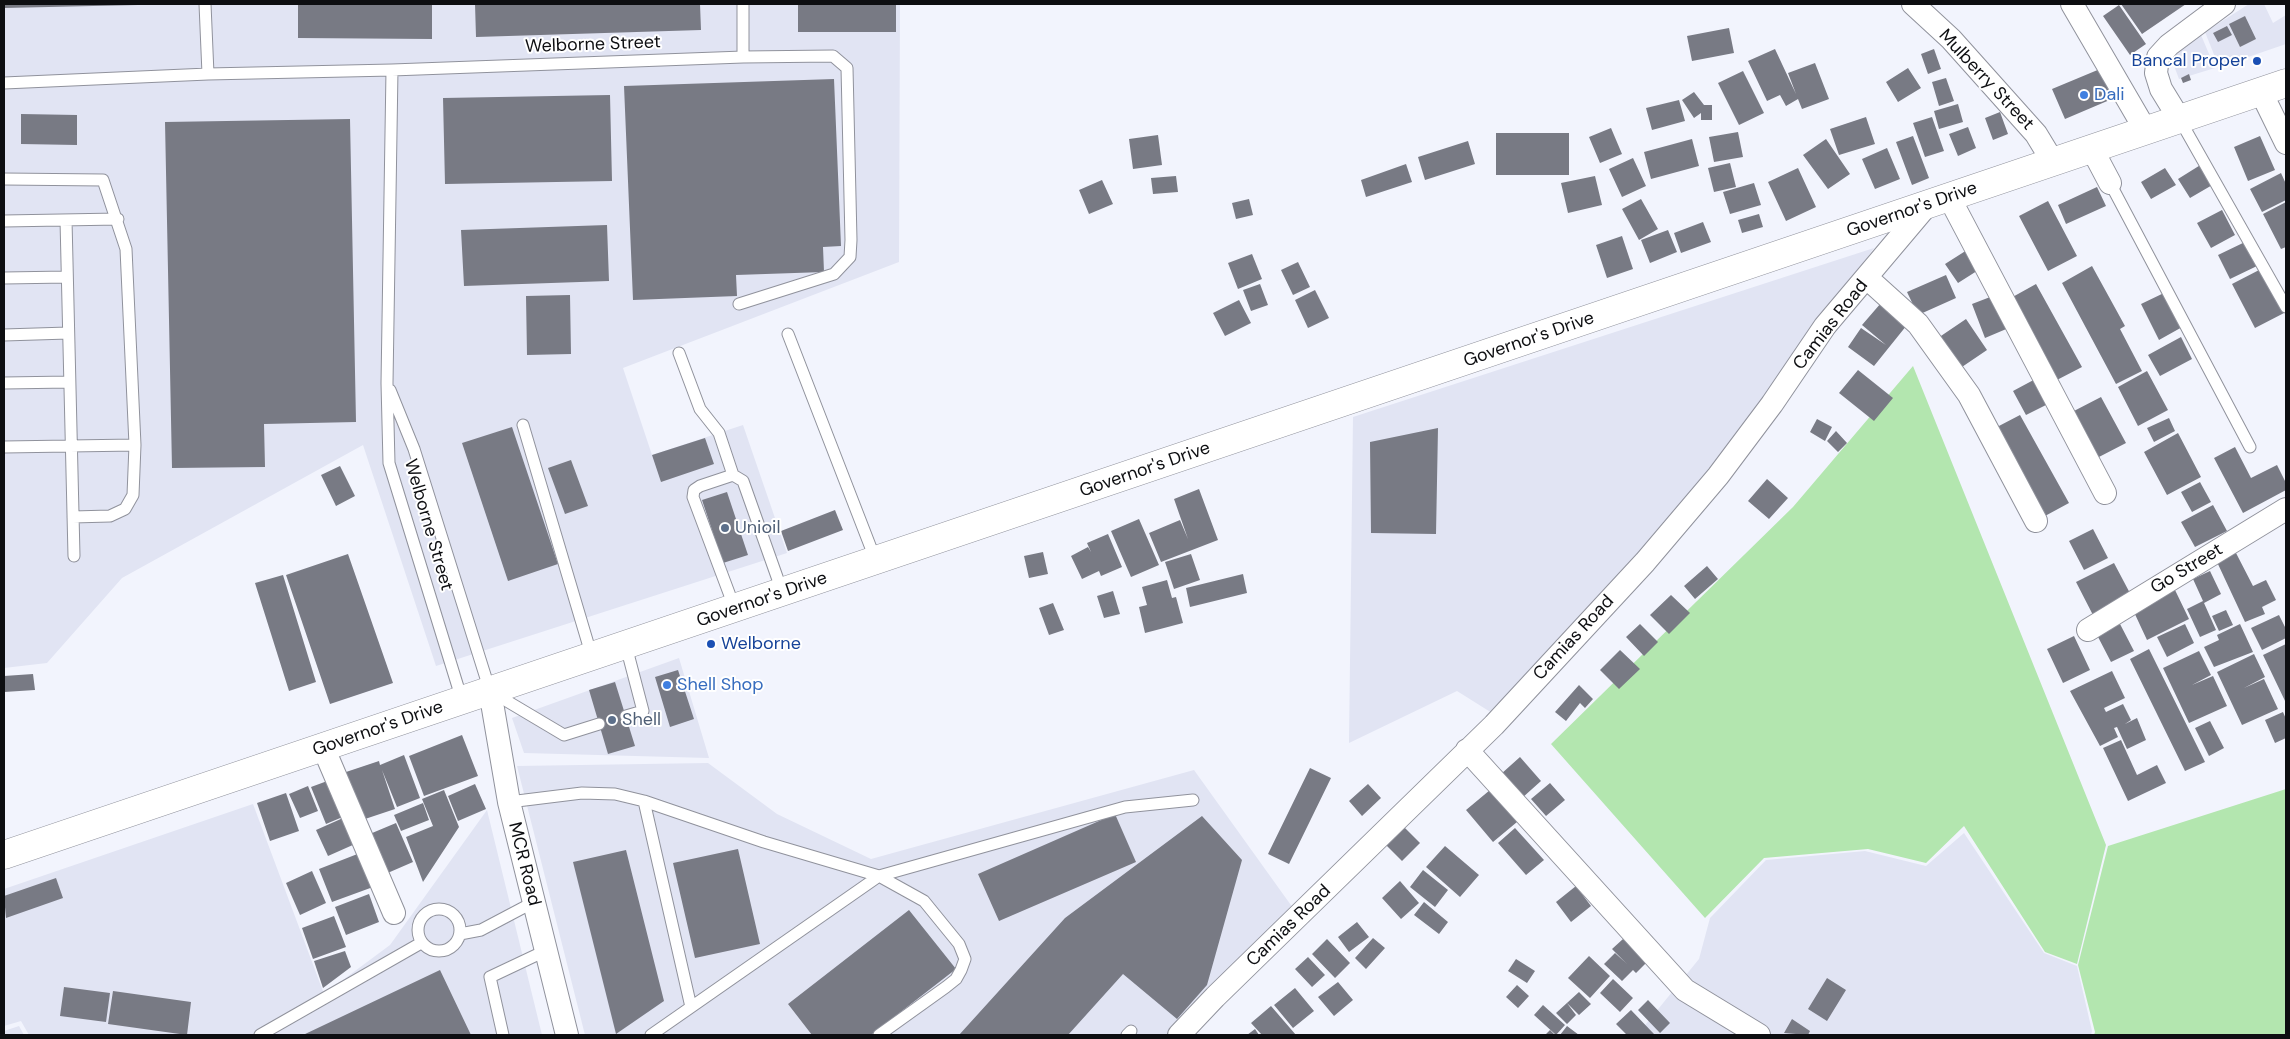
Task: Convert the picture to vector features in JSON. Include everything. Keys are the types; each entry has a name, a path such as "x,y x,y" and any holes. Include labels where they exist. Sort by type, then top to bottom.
{"highway":[{"name":"Governor's Drive","path":"4,855 2286,83"}],"street":[{"name":"Mulberry Street","path":"1913,4 1950,40 2060,159"},
{"name":"Mulberry Street","path":"1933,4 2051,129 2060,159"},
{"path":"2072,4 2146,131"},
{"path":"2180,120 2161,89 2156,73 2158,57 2169,45 2224,4"},
{"path":"2261,92 2286,143"},
{"path":"2092,149 2110,183"},
{"path":"1939,201 2105,494"},
{"name":"Camias Road","path":"1179,1035 1215,997 1467,750 1645,562 1718,476 1772,404 1825,326 1939,201"},
{"path":"1867,278 1918,324 1969,395 2036,521"},
{"name":"Go Street","path":"2088,630 2286,509"},
{"name":"MCR Road","path":"490,691 509,802 567,1035"},
{"path":"323,747 394,913"},
{"path":"1467,750 1685,990 1758,1035"}],"lane":[{"path":"205,4 208,74"},
{"path":"743,4 743,57"},
{"name":"Welborne Street","path":"4,83 208,74 392,70 743,57 833,56 847,68 852,240 850,256 834,274 739,304"},
{"name":"Welborne Street","path":"392,70 388,383 390,463 462,700"},
{"path":"2180,120 2286,307"},
{"path":"4,179 103,180 118,219 126,249 135,445 133,495 125,509 110,516 73,517"},
{"path":"2110,183 2250,447"},
{"path":"4,221 118,219"},
{"path":"66,220 74,556"},
{"path":"4,278 67,277"},
{"path":"4,335 68,333"},
{"path":"788,334 876,561"},
{"path":"679,353 700,409 719,433 733,475 743,481 782,593"},
{"path":"4,383 70,382"},
{"name":"Welborne Street","path":"388,383 414,448 490,691"},
{"path":"523,425 592,657"},
{"path":"4,447 135,445"},
{"path":"733,475 700,486 694,490 693,497 735,609"},
{"path":"626,646 643,711 626,716"},
{"path":"490,691 564,735 599,724"},
{"path":"509,802 582,793 615,794 644,801 764,842 879,876 924,901 959,944 965,959 956,980 879,1035"},
{"path":"650,1035 879,876 1125,806 1193,800"},
{"path":"644,801 691,1007"},
{"path":"460,934 480,930 534,902"},
{"path":"434,909 450,912 456,918 460,934 457,942 444,951 436,951 421,943 418,935 420,919 434,909"},
{"path":"260,1035 421,943"},
{"path":"503,1035 490,977 545,951"}],"shaded area":[{"path":"4,4 900,4 899,262 623,368 652,455 743,425 787,553 436,666 363,445 122,578 47,663 4,668"},
{"path":"2249,4 2264,4 2273,23 2286,15 2286,44 2219,67 2205,32"},
{"path":"2201,35 2215,68 2179,79 2173,63 2176,53"},
{"path":"1874,248 1718,469 1492,713 1457,691 1349,743 1353,417"},
{"path":"679,658 709,758 524,753 512,718"},
{"path":"708,763 777,814 871,859 1194,770 1293,908 1169,1035 585,1035 517,766"},
{"path":"253,804 324,994 390,945 487,810 542,1035 29,1035 21,1021 4,1026 4,889"},
{"path":"1964,833 2044,953 2077,966 2092,1031 2091,1035 1637,1035 1699,959 1710,918 1766,860 1865,851 1926,866"},
{"path":"19,1026 24,1035 4,1035 4,1031"}],"green space":[{"path":"1913,366 2106,845 2077,964 2045,952 1964,826 1926,863 1868,849 1764,858 1705,918 1551,744 1793,507"},
{"path":"2286,789 2286,1035 2094,1035 2095,1032 2078,965 2108,846"}],"building":[{"path":"4,4 138,4 138,5 4,8"},
{"path":"298,4 432,4 432,39 298,38"},
{"path":"475,4 700,4 701,30 476,37"},
{"path":"798,4 896,4 896,32 798,32"},
{"path":"2121,4 2186,4 2142,34"},
{"path":"2119,5 2146,44 2130,55 2103,16"},
{"path":"2245,16 2256,39 2240,47 2229,24"},
{"path":"2227,26 2232,35 2218,42 2213,33"},
{"path":"1729,28 1734,53 1692,61 1687,36"},
{"path":"1775,49 1796,94 1788,73 1815,63 1829,99 1802,109 1798,99 1786,106 1780,95 1767,101 1748,61"},
{"path":"1934,49 1941,69 1928,74 1921,54"},
{"path":"1908,68 1921,88 1898,102 1886,82"},
{"path":"2100,69 2112,99 2065,119 2052,89"},
{"path":"1743,71 1764,113 1739,125 1718,83"},
{"path":"2189,74 2191,80 2183,83 2181,78"},
{"path":"1946,78 1954,101 1939,106 1932,82"},
{"path":"834,79 841,246 823,247 824,272 736,275 737,296 633,300 624,86"},
{"path":"1694,92 1704,105 1712,105 1712,120 1701,120 1701,113 1694,118 1682,100"},
{"path":"610,95 612,181 445,184 443,98"},
{"path":"1679,100 1685,121 1652,130 1646,108"},
{"path":"1958,104 1963,122 1939,129 1934,111"},
{"path":"2000,112 2008,134 1993,140 1985,118"},
{"path":"21,114 77,115 77,145 21,144"},
{"path":"1866,117 1875,144 1839,155 1830,129"},
{"path":"1932,117 1944,151 1925,157 1913,123"},
{"path":"350,119 356,422 264,424 265,467 172,468 165,122"},
{"path":"1968,127 1976,148 1958,156 1949,134"},
{"path":"1611,128 1622,154 1600,163 1589,137"},
{"path":"1738,132 1743,157 1714,162 1709,137"},
{"path":"1496,133 1569,133 1569,175 1496,175"},
{"path":"1158,135 1162,165 1133,169 1129,139"},
{"path":"1913,136 1929,178 1912,185 1896,142"},
{"path":"2260,136 2275,170 2248,181 2234,147"},
{"path":"1692,139 1699,166 1651,179 1644,152"},
{"path":"1826,139 1850,174 1828,189 1803,155"},
{"path":"1468,141 1475,164 1425,180 1418,157"},
{"path":"1887,148 1900,179 1875,189 1862,159"},
{"path":"1633,158 1646,186 1622,197 1609,169"},
{"path":"1730,163 1736,187 1714,192 1708,168"},
{"path":"1406,164 1412,182 1366,197 1361,180"},
{"path":"2202,164 2214,184 2190,198 2178,179"},
{"path":"1798,168 1816,207 1786,221 1768,182"},
{"path":"2165,168 2176,185 2151,199 2141,182"},
{"path":"2281,173 2286,184 2286,200 2262,212 2250,189"},
{"path":"1176,176 1178,192 1153,194 1151,178"},
{"path":"1595,176 1602,205 1568,213 1561,183"},
{"path":"1102,180 1113,204 1089,214 1079,190"},
{"path":"1754,183 1761,205 1730,214 1723,192"},
{"path":"2097,187 2106,206 2066,224 2058,205"},
{"path":"1249,199 1253,215 1236,219 1232,203"},
{"path":"1641,199 1658,229 1639,240 1622,209"},
{"path":"2048,201 2077,256 2048,271 2019,216"},
{"path":"2286,202 2286,247 2281,249 2263,214"},
{"path":"2222,210 2235,235 2211,248 2197,223"},
{"path":"1759,214 1763,227 1742,233 1738,220"},
{"path":"1703,222 1711,242 1681,253 1674,233"},
{"path":"607,225 609,281 464,286 461,230"},
{"path":"1668,230 1677,252 1650,263 1641,240"},
{"path":"1622,236 1633,269 1607,278 1596,245"},
{"path":"2245,242 2257,266 2230,279 2218,255"},
{"path":"1967,250 1980,269 1958,283 1945,264"},
{"path":"1252,254 1262,279 1238,289 1228,263"},
{"path":"1298,262 1310,287 1293,295 1281,270"},
{"path":"2092,266 2125,326 2120,329 2142,371 2116,384 2062,283"},
{"path":"2263,268 2286,312 2255,328 2232,284"},
{"path":"1946,275 1956,298 1918,315 1907,292"},
{"path":"1260,284 1268,305 1251,311 1243,290"},
{"path":"2036,284 2082,367 2053,382 2009,299"},
{"path":"1315,290 1329,318 1308,328 1295,300"},
{"path":"2166,292 2184,326 2159,340 2141,304"},
{"path":"1998,294 2011,327 1985,338 1972,304"},
{"path":"570,295 571,354 527,355 526,296"},
{"path":"1239,300 1251,323 1225,336 1213,313"},
{"path":"1881,303 1907,325 1874,366 1848,347 1861,328 1886,345 1862,325"},
{"path":"1966,319 1987,350 1956,371 1935,340"},
{"path":"2181,337 2192,359 2160,376 2148,355"},
{"path":"1858,370 1893,398 1874,421 1839,393"},
{"path":"2147,371 2168,410 2138,426 2118,387"},
{"path":"2041,376 2054,401 2026,415 2013,391"},
{"path":"2101,397 2126,443 2097,458 2072,412"},
{"path":"2020,415 2069,503 2045,516 1997,427"},
{"path":"2169,418 2175,431 2154,442 2147,428"},
{"path":"1817,419 1832,427 1825,441 1810,432"},
{"path":"512,427 558,564 508,581 462,443"},
{"path":"1438,428 1436,534 1371,533 1370,442"},
{"path":"1836,431 1847,443 1838,452 1827,441"},
{"path":"2178,433 2201,477 2167,495 2144,452"},
{"path":"705,438 714,464 661,482 652,455"},
{"path":"2235,447 2251,478 2277,465 2286,483 2286,490 2243,513 2214,458"},
{"path":"571,460 588,506 565,514 548,468"},
{"path":"340,466 355,496 336,506 321,475"},
{"path":"1767,479 1788,498 1769,519 1748,501"},
{"path":"2200,482 2211,502 2192,512 2181,492"},
{"path":"1199,489 1218,540 1161,562 1149,533 1180,520 1188,539 1174,499"},
{"name":"Unioil","path":"727,492 748,555 723,563 702,500"},
{"path":"2213,505 2227,531 2195,547 2181,522"},
{"path":"835,510 843,530 788,551 781,531"},
{"path":"1139,519 1159,565 1131,577 1111,531"},
{"path":"2093,529 2108,558 2084,570 2069,541"},
{"path":"1108,534 1122,567 1101,576 1099,571 1082,579 1071,556 1088,547 1091,552 1087,543"},
{"path":"1043,552 1048,574 1029,578 1024,556"},
{"path":"2236,553 2253,586 2266,580 2276,600 2262,607 2265,614 2245,622 2217,562"},
{"path":"348,554 393,683 330,704 286,575"},
{"path":"1191,554 1200,580 1174,589 1165,562"},
{"path":"2114,563 2132,597 2094,617 2076,582"},
{"path":"1707,566 1718,579 1695,599 1684,586"},
{"path":"2210,571 2221,594 2204,603 2216,630 2200,637 2187,609 2203,601 2193,579"},
{"path":"1243,574 1247,593 1190,607 1186,588"},
{"path":"283,575 316,682 289,691 255,583"},
{"path":"1167,580 1172,598 1176,597 1183,623 1145,633 1139,607 1147,605 1142,587"},
{"path":"2175,590 2189,619 2147,640 2133,610"},
{"path":"1113,591 1120,614 1104,618 1097,596"},
{"path":"1671,595 1690,613 1669,634 1650,615"},
{"path":"1053,603 1064,630 1049,635 1039,608"},
{"path":"2226,610 2233,625 2219,631 2212,616"},
{"path":"2279,615 2286,629 2286,638 2262,650 2251,628"},
{"path":"1640,624 1658,642 1644,656 1626,637"},
{"path":"2120,624 2134,651 2111,662 2097,635"},
{"path":"2185,624 2194,643 2167,657 2157,637"},
{"path":"2240,624 2253,652 2214,667 2204,647 2219,640 2217,635"},
{"path":"2074,636 2090,670 2063,683 2047,649"},
{"path":"2286,644 2286,703 2263,655"},
{"path":"2149,649 2205,762 2185,771 2130,659"},
{"path":"1620,650 1640,669 1619,689 1600,670"},
{"path":"2199,651 2211,675 2192,685 2213,676 2227,706 2189,723 2163,668"},
{"path":"2254,654 2265,677 2244,688 2264,679 2278,709 2242,725 2217,672"},
{"path":"678,670 694,719 670,727 655,677"},
{"path":"2112,671 2125,698 2104,708 2106,712 2123,704 2131,720 2125,724 2137,718 2146,740 2127,749 2117,727 2114,728 2118,737 2100,746 2070,691"},
{"path":"33,674 35,690 4,692 4,676"},
{"name":"Shell","path":"615,682 635,746 608,754 589,690"},
{"path":"1579,685 1593,699 1585,708 1580,703 1566,721 1555,712"},
{"path":"2283,712 2286,719 2286,738 2275,743 2265,720"},
{"path":"2210,721 2224,748 2209,756 2195,728"},
{"path":"462,735 478,776 424,796 409,756"},
{"path":"2121,740 2137,775 2157,765 2166,783 2128,801 2103,748"},
{"path":"404,755 420,798 397,807 382,770 395,809 362,820 346,772 379,761 380,765"},
{"path":"1520,757 1541,781 1522,798 1501,774"},
{"path":"1310,768 1331,778 1289,864 1268,854"},
{"path":"330,780 345,816 326,824 311,787"},
{"path":"1550,783 1565,800 1546,816 1531,799"},
{"path":"475,784 486,809 458,821 448,796"},
{"path":"1368,784 1381,798 1362,816 1349,801"},
{"path":"308,786 318,811 300,818 289,794"},
{"path":"444,790 459,827 423,882 406,837 433,826 422,799"},
{"path":"1490,790 1517,822 1493,842 1466,810"},
{"path":"286,793 299,831 270,841 257,803"},
{"path":"423,803 429,820 401,831 394,815"},
{"path":"1115,814 1136,862 999,921 978,874"},
{"path":"1202,816 1242,860 1207,985 1177,1019 1123,974 1068,1035 959,1035 1065,918"},
{"path":"343,818 355,844 328,856 316,830"},
{"path":"396,823 413,862 383,875 365,836"},
{"path":"1404,827 1420,843 1402,861 1386,845"},
{"path":"1515,828 1544,860 1526,875 1498,843"},
{"path":"1445,846 1479,875 1460,897 1426,867"},
{"path":"738,849 760,944 695,958 673,863"},
{"path":"626,850 664,1001 616,1034 573,862"},
{"path":"360,853 373,887 332,902 319,869"},
{"path":"1423,870 1448,890 1435,907 1410,887"},
{"path":"312,871 326,903 300,915 286,883"},
{"path":"56,878 63,898 6,918 4,896"},
{"path":"1400,881 1419,903 1401,919 1382,898"},
{"path":"1576,886 1591,906 1571,922 1556,902"},
{"path":"369,894 379,922 346,935 335,907"},
{"path":"1424,902 1448,922 1439,934 1414,915"},
{"path":"909,910 956,969 871,1035 812,1035 788,1004"},
{"path":"334,916 346,947 313,959 302,928"},
{"path":"1357,922 1369,937 1349,952 1338,937"},
{"path":"1373,938 1385,948 1366,969 1355,958"},
{"path":"1327,939 1350,963 1335,978 1312,954"},
{"path":"1623,939 1646,963 1636,973 1633,970 1622,981 1604,964 1615,953 1627,964 1612,949"},
{"path":"345,951 351,967 323,988 314,961"},
{"path":"1589,956 1610,976 1590,998 1568,978"},
{"path":"1308,957 1325,975 1312,987 1295,969"},
{"path":"1516,959 1535,971 1527,983 1508,971"},
{"path":"440,970 471,1035 303,1035"},
{"path":"1827,978 1846,990 1827,1021 1808,1009"},
{"path":"1613,979 1633,998 1620,1012 1600,993"},
{"path":"1338,982 1353,1000 1334,1016 1318,997"},
{"path":"1517,985 1529,996 1518,1008 1506,997"},
{"path":"64,987 110,993 106,1022 60,1016"},
{"path":"1295,988 1314,1011 1293,1028 1274,1005"},
{"path":"113,991 191,1002 187,1035 108,1024"},
{"path":"1579,992 1591,1004 1579,1015 1567,1003 1576,1015 1567,1024 1556,1013"},
{"path":"1648,1000 1670,1023 1660,1033 1638,1010"},
{"path":"1543,1005 1565,1025 1556,1035 1534,1015"},
{"path":"1271,1006 1296,1035 1262,1035 1251,1023"},
{"path":"1631,1010 1653,1035 1627,1035 1616,1024"},
{"path":"1792,1019 1810,1031 1808,1035 1784,1033"},
{"path":"1567,1026 1579,1035 1560,1035"},
{"path":"1255,1029 1259,1035 1247,1035"},
{"path":"1550,1030 1555,1035 1545,1035"}],"place":[{"name":"Bancal Proper","path":"2257,61"},
{"name":"Dali","path":"2084,95"},
{"name":"Unioil","path":"725,528"},
{"name":"Welborne","path":"711,644"},
{"name":"Shell Shop","path":"667,685"},
{"name":"Shell","path":"612,720"}]}
